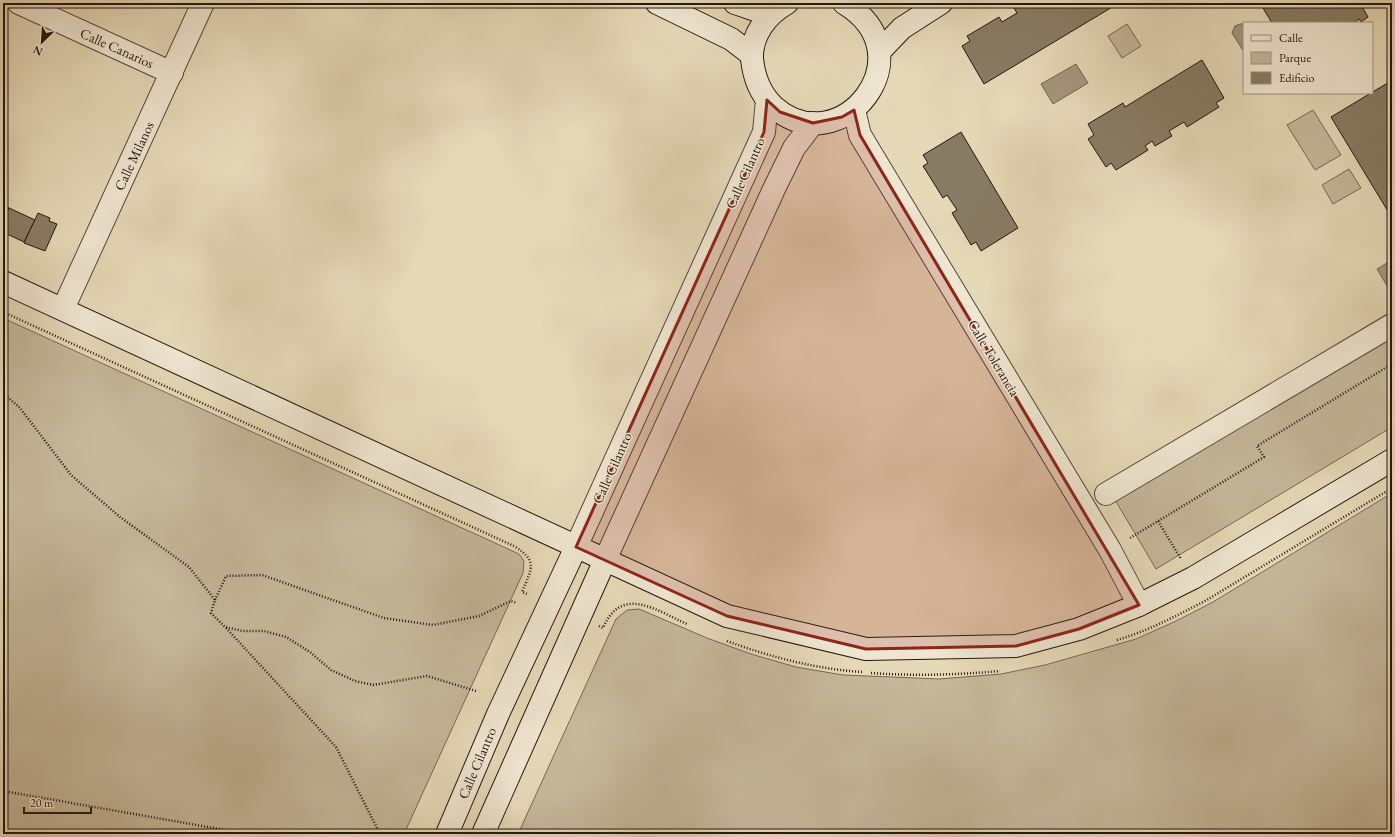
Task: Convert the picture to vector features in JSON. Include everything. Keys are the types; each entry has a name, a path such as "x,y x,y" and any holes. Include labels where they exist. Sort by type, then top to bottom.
{"street":[{"name":"Calle Canarios","path":"19,3 172,73"},
{"name":"Calle Milanos","path":"63,309 203,3"},
{"path":"657,3 731,39 752,55"},
{"path":"736,3 779,9"},
{"path":"879,52 902,28 941,3"},
{"path":"779,9 761,27 755,40 752,55 753,71 758,86 767,100 780,112 796,119 813,123 828,122 842,118 854,110 864,101 877,78 879,52 875,36 857,5"},
{"name":"Calle Cilantro","path":"447,834 498,714 576,547 764,132 767,100"},
{"name":"Calle Tolerancia","path":"854,110 860,135 1110,550 1139,605"},
{"path":"483,834 605,560 774,189 794,148 813,123"},
{"path":"3,282 727,616 866,649 1016,646 1079,629 1139,605 1193,578 1392,460"},
{"path":"1106,494 1392,324"}],"path":[{"path":"3,312 514,546 525,553 532,564 522,592 527,594"},
{"path":"1126,541 1264,457 1257,446 1392,364"},
{"path":"3,393 20,408 71,475 120,517 189,567 215,600"},
{"path":"1112,641 1134,635 1187,610 1392,488"},
{"path":"1158,521 1184,563"},
{"path":"380,834 336,747 211,613 226,576 262,575 384,618 433,625 479,616 511,601 517,603"},
{"path":"598,626 603,628 607,620 617,608 626,604 637,602 694,628"},
{"path":"225,627 243,631 264,631 286,637 310,652 331,670 355,681 373,685 427,676 476,691"},
{"path":"721,638 748,649 803,664 850,672 913,676 958,675 1008,669"},
{"path":"3,792 248,834"}],"highlighted area":[{"path":"767,100 780,112 813,123 842,117 854,110 860,135 1139,605 1079,629 1016,646 866,649 727,616 576,547 764,132"}],"green space":[{"path":"1127,24 1141,46 1122,58 1108,36"},
{"path":"1313,110 1341,155 1315,170 1287,125"},
{"path":"1349,169 1361,188 1333,204 1322,185"},
{"path":"1392,311 1392,427 1156,569 1105,483"},
{"path":"3,318 519,554 524,561 523,573 404,834 25,834 3,829"},
{"path":"1392,493 1392,834 518,834 616,619 627,610 639,609 707,638 751,654 796,667 843,675 939,679 1001,674 1045,665 1136,639 1176,621 1213,602"}],"shaded area":[{"path":"1243,24 1243,50 1232,33 1235,26"},
{"path":"1076,64 1088,83 1053,104 1041,84"},
{"path":"1392,260 1392,294 1377,269"}],"building":[{"path":"1022,3 1119,3 984,84 962,46 970,41 967,36 999,17 1002,22 1017,13 1014,8"},
{"path":"1260,3 1360,3 1368,17 1361,22 1359,19 1354,22 1271,22"},
{"path":"1202,60 1224,98 1216,103 1219,107 1187,127 1184,122 1169,131 1172,136 1155,146 1152,141 1145,146 1148,150 1116,170 1111,163 1106,167 1088,139 1094,135 1088,124 1123,103 1125,107"},
{"path":"1391,81 1392,82 1392,218 1331,117 1369,94 1373,94 1373,92"},
{"path":"961,132 1018,228 981,251 976,242 971,245 952,213 957,210 947,195 943,198 923,166 928,163 923,155"},
{"path":"3,205 9,208 3,221"},
{"path":"9,208 35,220 24,242 7,234 6,236 3,234 3,221"},
{"path":"38,213 50,218 49,221 57,224 45,251 24,243"}]}
